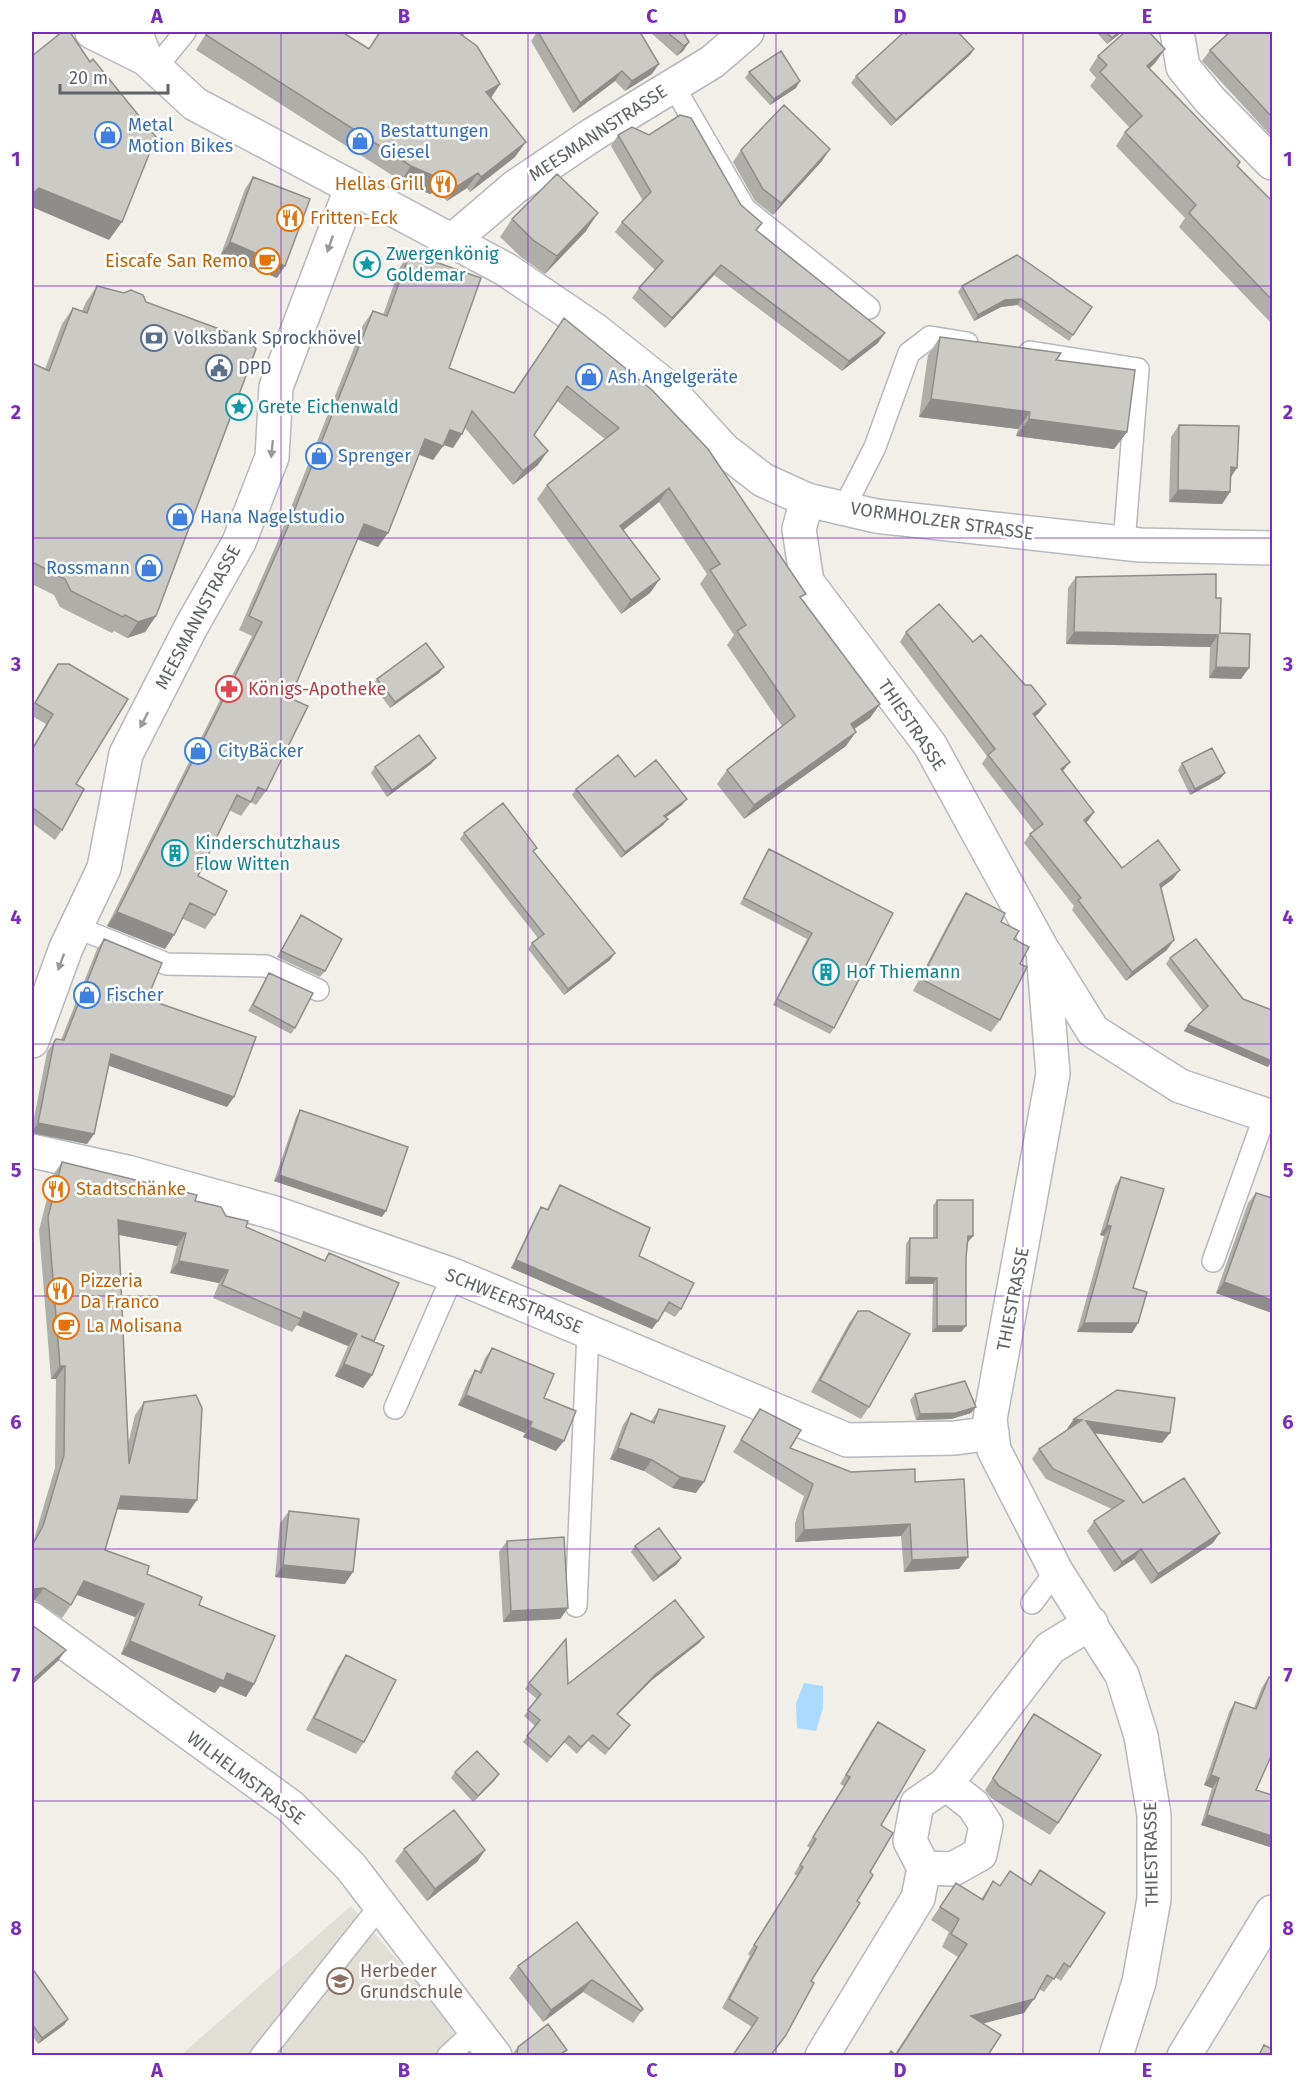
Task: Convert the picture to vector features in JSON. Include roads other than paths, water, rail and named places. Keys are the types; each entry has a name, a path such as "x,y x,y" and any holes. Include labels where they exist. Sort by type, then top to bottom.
{"street":[{"name":"MEESMANNSTRASSE","path":"453,240 515,187 592,135 712,62 746,32"},
{"path":"1178,32 1183,67 1210,100 1272,163"},
{"name":"VORMHOLZER STRASSE","path":"126,45 195,105 505,269 595,330 667,387 723,450 763,480 807,500 876,516 1124,543 1272,548"},
{"name":"MEESMANNSTRASSE","path":"32,1041 76,927 104,868 126,754 191,627 239,542 272,456 276,387 351,189"},
{"name":"THIESTRASSE","path":"807,500 799,529 807,582 930,745 1043,951 1093,1031 1180,1086 1269,1116"},
{"name":"THIESTRASSE","path":"1043,951 1053,1074 990,1419 994,1450 1056,1571 1122,1675 1141,1736 1154,1815 1155,1899 1139,1982 1116,2055"},
{"name":"SCHWEERSTRASSE","path":"32,1150 128,1172 275,1213 453,1275 847,1440 955,1438 992,1433"},
{"name":"WILHELMSTRASSE","path":"32,1619 290,1806 351,1867 485,2043"},
{"path":"822,2055 918,1898 924,1868 910,1841 916,1804 946,1784 1050,1648 1091,1623"},
{"path":"924,1868 953,1869 980,1854 986,1825 973,1805 946,1784"},
{"path":"1184,2055 1272,1912"}],"lane":[{"path":"126,45 185,32"},
{"path":"673,85 745,209 868,308"},
{"path":"844,508 875,447 909,353 930,337 988,346"},
{"path":"1011,349 1138,369 1124,543"},
{"path":"76,927 167,964 266,966 318,990"},
{"path":"1213,1261 1269,1116"},
{"path":"395,1408 453,1275"},
{"path":"576,1606 588,1332"},
{"path":"1032,1603 1056,1571"},
{"path":"261,2055 380,1906"},
{"path":"448,2055 485,2043"}],"water":[{"path":"804,1683 823,1686 823,1708 816,1731 797,1728 796,1704"}],"place":[{"name":"Metal Motion Bikes","path":"108,135"},
{"name":"Bestattungen Giesel","path":"360,141"},
{"name":"Hellas Grill","path":"443,184"},
{"name":"Fritten-Eck","path":"290,218"},
{"name":"Eiscafe San Remo","path":"267,261"},
{"name":"Zwergenkönig Goldemar","path":"367,264"},
{"name":"Volksbank Sprockhövel","path":"154,338"},
{"name":"DPD","path":"219,368"},
{"name":"Ash Angelgeräte","path":"589,377"},
{"name":"Grete Eichenwald","path":"239,407"},
{"name":"Sprenger","path":"319,456"},
{"name":"Hana Nagelstudio","path":"180,517"},
{"name":"Rossmann","path":"149,568"},
{"name":"Königs-Apotheke","path":"229,689"},
{"name":"CityBäcker","path":"198,751"},
{"name":"Kinderschutzhaus Flow Witten","path":"175,853"},
{"name":"Hof Thiemann","path":"826,972"},
{"name":"Fischer","path":"87,995"},
{"name":"Stadtschänke","path":"56,1189"},
{"name":"Pizzeria Da Franco","path":"60,1291"},
{"name":"La Molisana","path":"66,1326"},
{"name":"Herbeder Grundschule","path":"340,1981"}]}
